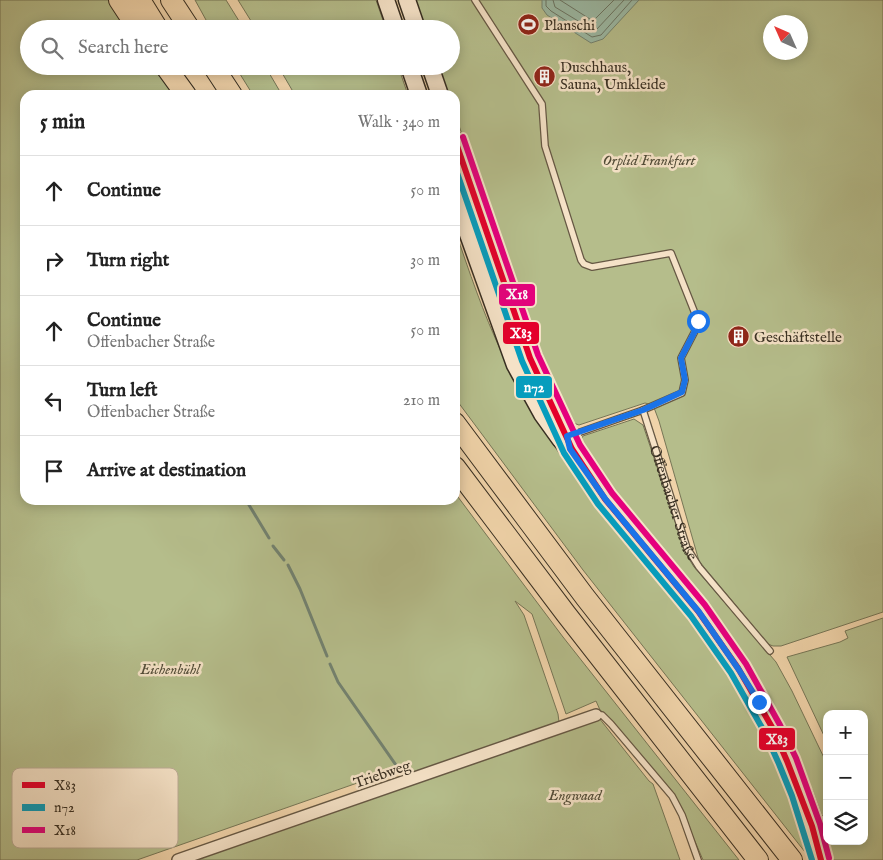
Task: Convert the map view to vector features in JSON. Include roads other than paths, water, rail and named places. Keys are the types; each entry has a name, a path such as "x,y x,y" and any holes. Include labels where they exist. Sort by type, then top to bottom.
{"highway":[{"path":"119,0 132,20"},
{"path":"140,0 152,20"},
{"path":"171,0 184,20"},
{"path":"180,0 190,20"},
{"path":"172,75 182,90"},
{"path":"186,75 195,90"},
{"path":"219,75 229,90"},
{"path":"460,430 584,597 792,860"},
{"path":"460,475 758,860"}],"main road":[{"path":"386,0 393,20"},
{"path":"407,0 414,20"},
{"path":"412,75 417,90"},
{"path":"433,75 438,90"},
{"path":"460,155 530,358 566,442"},
{"path":"460,212 514,365 542,414 566,442 606,500 699,612 759,702 789,764 801,794 821,860"}],"street":[{"name":"Triebweg","path":"178,860 596,715"}],"lane":[{"path":"475,0 542,104 546,146 580,260 584,264 592,266 671,253 698,321 681,358 685,380 682,392 566,442"},
{"name":"Offenbacher Straße","path":"643,410 687,548 699,567 770,650"},
{"path":"596,715 602,715 611,724 672,796 682,815 698,860"}],"water":[{"path":"542,0 639,0 603,39 591,43 547,15 542,8"}],"waterway":[{"path":"249,505 269,538"},
{"path":"273,546 284,560"},
{"path":"288,565 300,589 327,656"},
{"path":"330,664 338,682 398,768"}],"place":[{"name":"Planschi","path":"528,25"},
{"name":"Duschhaus, Sauna, Umkleide","path":"544,76"},
{"name":"Geschäftstelle","path":"738,337"}],"park label":[{"name":"Orplid Frankfurt","path":"649,160"},
{"name":"Eichenbühl","path":"170,669"},
{"name":"Engwaad","path":"575,795"}]}
